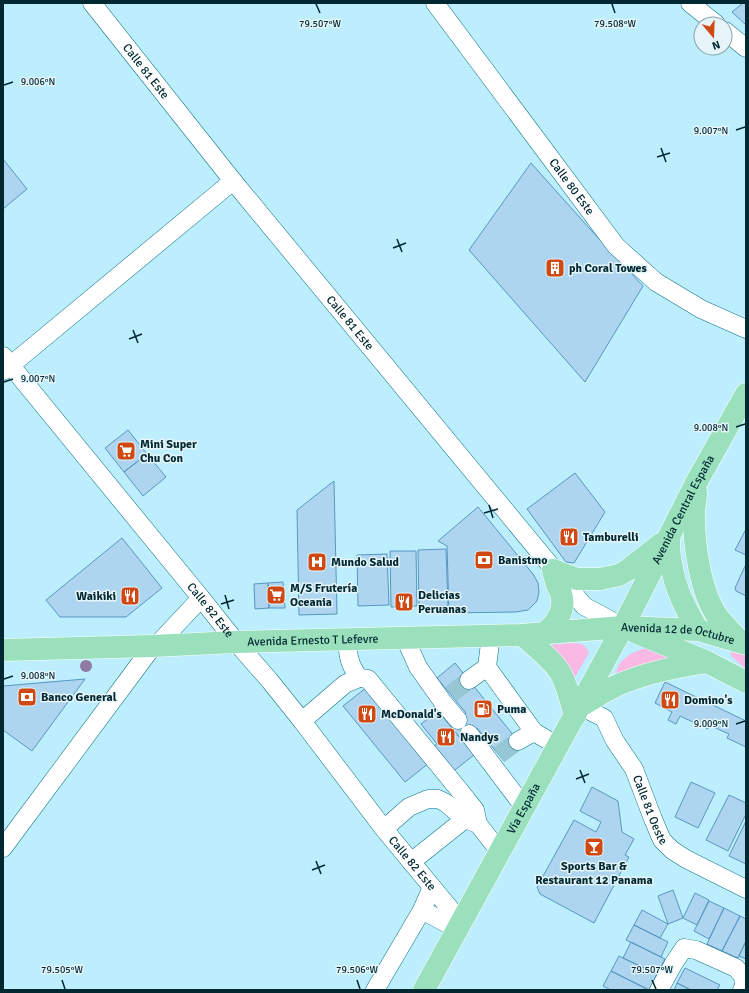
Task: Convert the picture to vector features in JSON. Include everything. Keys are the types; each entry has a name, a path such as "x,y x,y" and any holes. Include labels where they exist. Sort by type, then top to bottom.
{"main road":[{"name":"Avenida Central España","path":"623,627 696,483 746,394"},
{"path":"696,483 694,524 702,580 708,598 717,616 744,643"},
{"path":"553,570 577,579 600,579 619,575 628,570 668,538"},
{"path":"668,538 670,562 676,586 686,609 698,630"},
{"path":"553,570 562,598 562,611 557,621 533,634 543,654 562,675 577,711 619,685 640,677 678,666 707,662"},
{"name":"Avenida 12 de Octubre","path":"623,627 698,630 744,643"},
{"name":"Avenida 12 de Octubre","path":"623,627 707,662 746,682"},
{"name":"Avenida Ernesto T Lefevre","path":"3,650 533,634 623,627"},
{"name":"Vía España","path":"424,990 623,627"}],"street":[{"name":"Calle 81 Este","path":"92,3 233,181 553,570 584,606 623,627"},
{"name":"Calle 80 Este","path":"435,3 616,246 656,282 701,309 746,329"},
{"path":"690,3 706,16"},
{"path":"733,37 746,48"},
{"path":"6,364 233,181"},
{"name":"Calle 82 Este","path":"6,364 270,681 384,829 432,887 459,926"},
{"path":"3,848 155,646 201,598"},
{"path":"491,635 487,667 534,732 558,746"},
{"path":"405,638 418,667 447,698 458,720"},
{"path":"347,639 350,662 359,678"},
{"path":"469,680 487,667"},
{"path":"302,721 345,684 359,678 368,679 475,810 471,821 411,862"},
{"name":"Calle 81 Oeste","path":"577,711 604,718 615,741 634,768 662,840 672,850 686,859 746,889"},
{"path":"518,741 534,732"},
{"path":"469,734 494,758 524,807"},
{"path":"384,829 409,807 428,799 438,798 471,821 500,852"},
{"path":"375,990 422,910 432,887"},
{"path":"422,910 459,926"},
{"path":"659,990 684,948 696,950 736,968 744,976 744,986 742,990"}],"shaded area":[{"path":"573,643 583,645 589,653 571,684 546,645"},
{"path":"646,648 672,659 619,676 616,673 620,663 627,656"},
{"path":"733,650 746,652 746,669 731,656 731,652"}],"building":[{"path":"743,3 746,3 746,25 732,12"},
{"path":"3,159 27,189 3,209"},
{"name":"ph Coral Towes","path":"531,163 643,286 585,382 469,250"},
{"name":"Mini Super Chu Con","path":"128,430 147,454 124,472 105,448"},
{"path":"147,454 166,477 143,496 124,472"},
{"name":"Tamburelli","path":"575,473 605,512 574,563 566,562 527,509"},
{"name":"Mundo Salud","path":"334,481 337,614 299,615 297,510"},
{"name":"Banistmo","path":"478,507 533,574 538,583 539,592 537,601 528,610 516,612 449,613 447,546 438,541"},
{"path":"746,529 746,555 735,550"},
{"path":"122,538 162,588 126,617 60,617 46,600"},
{"path":"446,549 448,606 419,607 418,550"},
{"path":"390,551 416,551 417,606 391,607"},
{"path":"387,554 389,605 358,606 357,555"},
{"path":"746,564 746,596 736,591 735,588"},
{"name":"M/S Frutería Oceania","path":"283,582 285,608 269,608 268,583"},
{"path":"268,583 269,608 255,609 254,584"},
{"path":"455,663 523,747 504,761 477,728 462,740 450,726 466,713 437,678"},
{"path":"85,679 32,751 3,730 3,686"},
{"path":"665,682 746,721 746,747 727,738 729,734 709,725 708,729 680,716 676,724 668,720 672,712 655,703"},
{"path":"367,687 429,763 405,782 343,706"},
{"path":"438,711 474,755 451,773 431,748 437,744 421,724"},
{"path":"691,782 715,793 698,828 675,817"},
{"name":"Sports Bar & Restaurant 12 Panama","path":"592,787 618,801 622,832 634,839 625,855 629,857 594,923 540,894 537,887 574,820 596,832 601,822 580,811"},
{"path":"729,795 746,803 746,814 728,851 706,840"},
{"path":"746,821 746,864 729,856"},
{"path":"673,890 683,918 668,924 658,896"},
{"path":"695,893 709,900 697,925 683,918"},
{"path":"709,901 724,908 709,939 694,931"},
{"path":"724,908 740,916 722,951 707,944"},
{"path":"642,910 668,924 660,938 634,925"},
{"path":"740,916 746,919 746,941 738,958 722,951"},
{"path":"634,925 668,942 661,957 626,940"},
{"path":"746,941 746,959 739,956"},
{"path":"631,942 665,959 657,974 623,958"},
{"path":"619,956 657,974 649,990 611,971"},
{"path":"685,968 720,985 717,990 691,990 677,983"},
{"path":"611,971 649,990 611,990 603,986"},
{"path":"677,983 691,990 674,990"}],"tunnel":[{"path":"451,694 469,680"},
{"path":"499,755 518,741"}],"place":[{"name":"ph Coral Towes","path":"555,268"},
{"name":"Mini Super Chu Con","path":"126,451"},
{"name":"Tamburelli","path":"569,537"},
{"name":"Banistmo","path":"484,560"},
{"name":"Mundo Salud","path":"317,562"},
{"name":"M/S Frutería Oceania","path":"276,595"},
{"name":"Waikiki","path":"130,596"},
{"name":"Delicias Peruanas","path":"404,602"},
{"name":"Banco General","path":"27,697"},
{"name":"Domino's","path":"670,700"},
{"name":"Puma","path":"483,709"},
{"name":"McDonald's","path":"367,714"},
{"name":"Nandys","path":"446,737"},
{"name":"Sports Bar & Restaurant 12 Panama","path":"594,847"}]}
